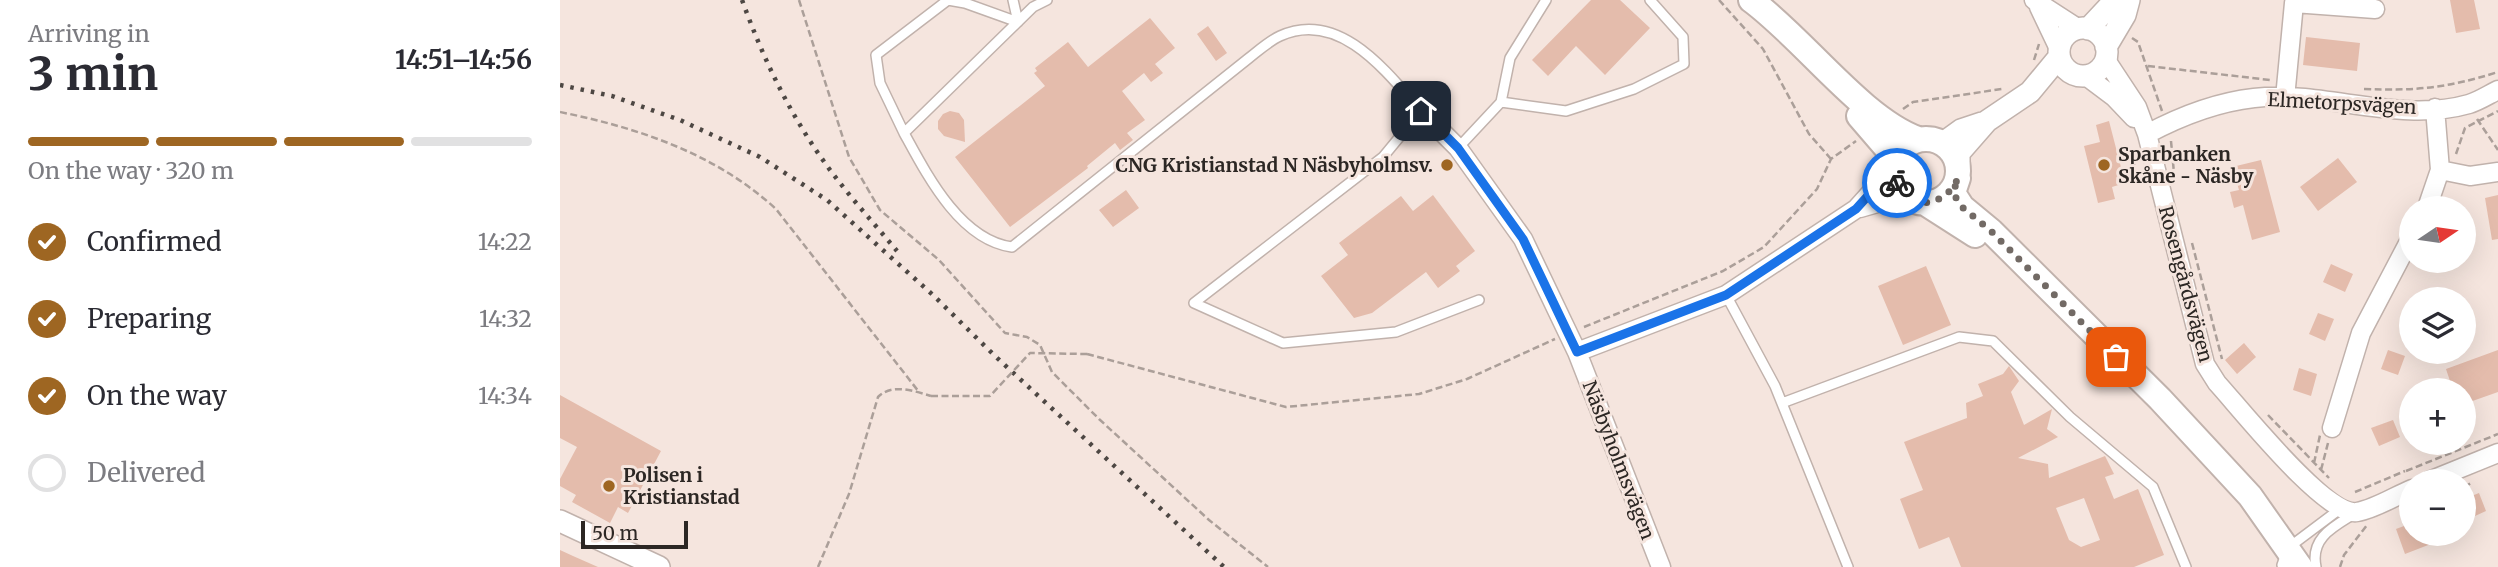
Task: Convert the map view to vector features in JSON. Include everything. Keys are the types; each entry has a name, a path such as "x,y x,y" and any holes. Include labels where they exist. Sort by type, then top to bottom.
{"main road":[{"path":"1748,0 1772,15 1898,132 1930,141 1956,159 1958,174 1953,193 1962,207 1991,231 2207,450 2288,562"},
{"path":"1748,0 1868,126 1895,163"},
{"path":"1930,141 1901,150 1895,163 1894,177 1915,199 1971,231 2042,298 2116,357"},
{"path":"1915,199 1946,197 1958,174"}],"street":[{"path":"1958,174 1959,153 1987,121 2020,89 2066,36 2083,29 2115,0"},
{"path":"2020,89 2098,71 2129,0"},
{"path":"2035,2 2083,29 2100,35 2106,53"},
{"path":"2035,2 2069,72 2082,76"},
{"path":"2286,90 2294,3 2375,9"},
{"name":"Rosengårdsvägen","path":"2106,53 2137,107 2147,134 2205,364 2217,383 2316,492 2351,507"},
{"name":"Rosengårdsvägen","path":"2082,76 2114,97 2147,134"},
{"name":"Elmetorpsvägen","path":"2147,134 2165,124 2225,104 2286,90 2398,108 2435,108 2468,104 2498,90"},
{"path":"2433,196 2445,172 2435,108"},
{"name":"Näsbyholmsvägen","path":"1421,111 1458,148 1523,239 1577,352 1661,567"},
{"path":"1930,141 1987,121"},
{"path":"1577,352 1726,295 1856,209 1895,163"},
{"path":"2445,172 2470,176 2498,172"},
{"path":"1856,209 1915,199"},
{"path":"2332,428 2361,333 2399,261"},
{"path":"2459,469 2498,453"},
{"path":"2351,507 2399,493"},
{"path":"560,521 659,567"}],"lane":[{"path":"1018,22 965,3 948,0 876,55 880,83 923,167 973,230 993,244 1012,247 1279,36 1314,27 1347,38 1391,76 1421,111 1383,157 1194,303 1283,343 1396,332 1479,300"},
{"path":"1013,0 1018,22"},
{"path":"904,133 1033,7 1047,0"},
{"path":"1458,148 1501,102 1510,58 1546,0"},
{"path":"1501,102 1566,111 1634,89 1684,64 1682,37 1650,0"},
{"path":"1726,295 1782,403 1848,567"},
{"path":"1782,403 1959,337 1993,341 2070,417 2153,487 2186,567"},
{"path":"2288,562 2351,507"},
{"path":"2316,567 2319,540 2351,507"}],"path":[{"path":"799,0 849,157 880,210 939,260 1005,333 1027,337 1040,345 1052,372 1099,419 1209,520 1269,567"},
{"path":"1719,0 1763,49 1809,134 1831,159"},
{"path":"2118,28 2138,42 2165,124 2177,185"},
{"path":"2033,62 2036,47 2057,46"},
{"path":"2147,66 2286,90"},
{"path":"2358,88 2417,91 2459,85 2498,72"},
{"path":"1894,114 1913,102 2020,89"},
{"path":"2445,172 2465,128 2498,111"},
{"path":"560,112 650,135 675,145 728,172 759,193 776,209 919,392"},
{"path":"818,567 849,494 878,397 889,389 931,396 990,396 1030,354 1087,354 1286,407 1419,394 1467,379 1568,334 1723,271 1764,247 1817,189 1831,159 1859,139"},
{"path":"2189,231 2223,362"},
{"path":"2261,409 2329,478"},
{"path":"2321,470 2332,428"},
{"path":"2355,492 2498,434"},
{"path":"2351,507 2355,492"},
{"path":"2351,507 2355,492"},
{"path":"2340,567 2344,555 2367,527 2351,507"}],"building":[{"path":"1591,0 1620,0 1650,28 1605,75 1576,46 1548,76 1532,60"},
{"path":"2450,0 2474,0 2480,29 2456,33"},
{"path":"1150,18 1175,48 1155,64 1163,73 1151,82 1144,73 1122,91 1145,120 1127,133 1133,140 1120,150 1115,143 1087,166 1088,168 1010,227 955,157 1045,86 1034,73 1037,71 1035,68 1068,42 1088,67"},
{"path":"1208,26 1227,53 1216,61 1197,34"},
{"path":"2306,37 2360,43 2357,71 2303,65"},
{"path":"950,111 959,113 964,120 965,142 944,136 938,129 938,121 943,114"},
{"name":"Sparbanken Skåne - Näsby","path":"2109,121 2125,183 2112,187 2115,199 2098,203 2084,146 2100,142 2096,125"},
{"path":"2338,158 2357,182 2318,211 2300,187"},
{"path":"2261,160 2280,232 2252,240 2243,205 2234,208 2230,192 2239,190 2232,167"},
{"path":"1126,190 1139,208 1113,227 1099,210"},
{"path":"1433,195 1475,251 1456,266 1460,271 1438,288 1426,272 1372,313 1354,318 1321,276 1348,255 1339,243 1401,196 1413,211"},
{"path":"2498,195 2498,239 2492,240 2485,198"},
{"path":"2331,264 2353,274 2345,292 2323,282"},
{"path":"1926,266 1951,325 1903,345 1878,286"},
{"path":"2318,313 2334,319 2325,341 2309,334"},
{"path":"2244,343 2256,357 2237,374 2225,360"},
{"path":"2388,350 2399,354 2399,364 2402,364 2398,375 2381,369"},
{"path":"2498,350 2498,392 2476,400 2476,378 2449,378 2446,369 2460,364 2476,364 2476,358"},
{"path":"2009,366 2019,381 2011,392 2024,425 2052,409 2047,429 2058,437 2018,458 2048,464 2049,478 2105,456 2114,474 2105,477 2114,499 2138,489 2164,555 2134,567 1961,567 1949,537 1919,549 1900,499 1923,490 1904,442 1967,418 1966,403 1983,396 1978,384 2003,374","holes":["2084,498 2100,540 2081,547 2069,540 2056,508"]},
{"path":"2299,368 2317,374 2311,396 2293,390"},
{"path":"560,395 661,451 628,513 618,507 610,523 572,502 576,495 560,486 560,479 577,447 560,438"},
{"path":"2393,420 2399,437 2379,446 2371,428"},
{"path":"2479,493 2486,511 2476,516 2476,494"},
{"path":"2402,546 2426,546 2405,554"},
{"path":"560,550 573,556 598,567 560,567"}],"railway":[{"path":"742,0 768,64 800,125 833,174 897,251"},
{"path":"560,85 612,96 680,120 760,157 827,200 933,295 995,356 1224,567"}],"way so far":[{"path":"1897,183 1905,195 1914,201 1925,203 1946,197 1958,178 1953,193 1962,207 1991,231 2116,357"}],"place":[{"name":"CNG Kristianstad N Näsbyholmsv.","path":"1447,165"},
{"name":"Sparbanken Skåne - Näsby","path":"2104,165"},
{"name":"Polisen i Kristianstad","path":"609,486"}],"route":[{"path":"1421,111 1458,148 1523,239 1577,352 1726,295 1856,209 1894,167 1897,183"}]}
